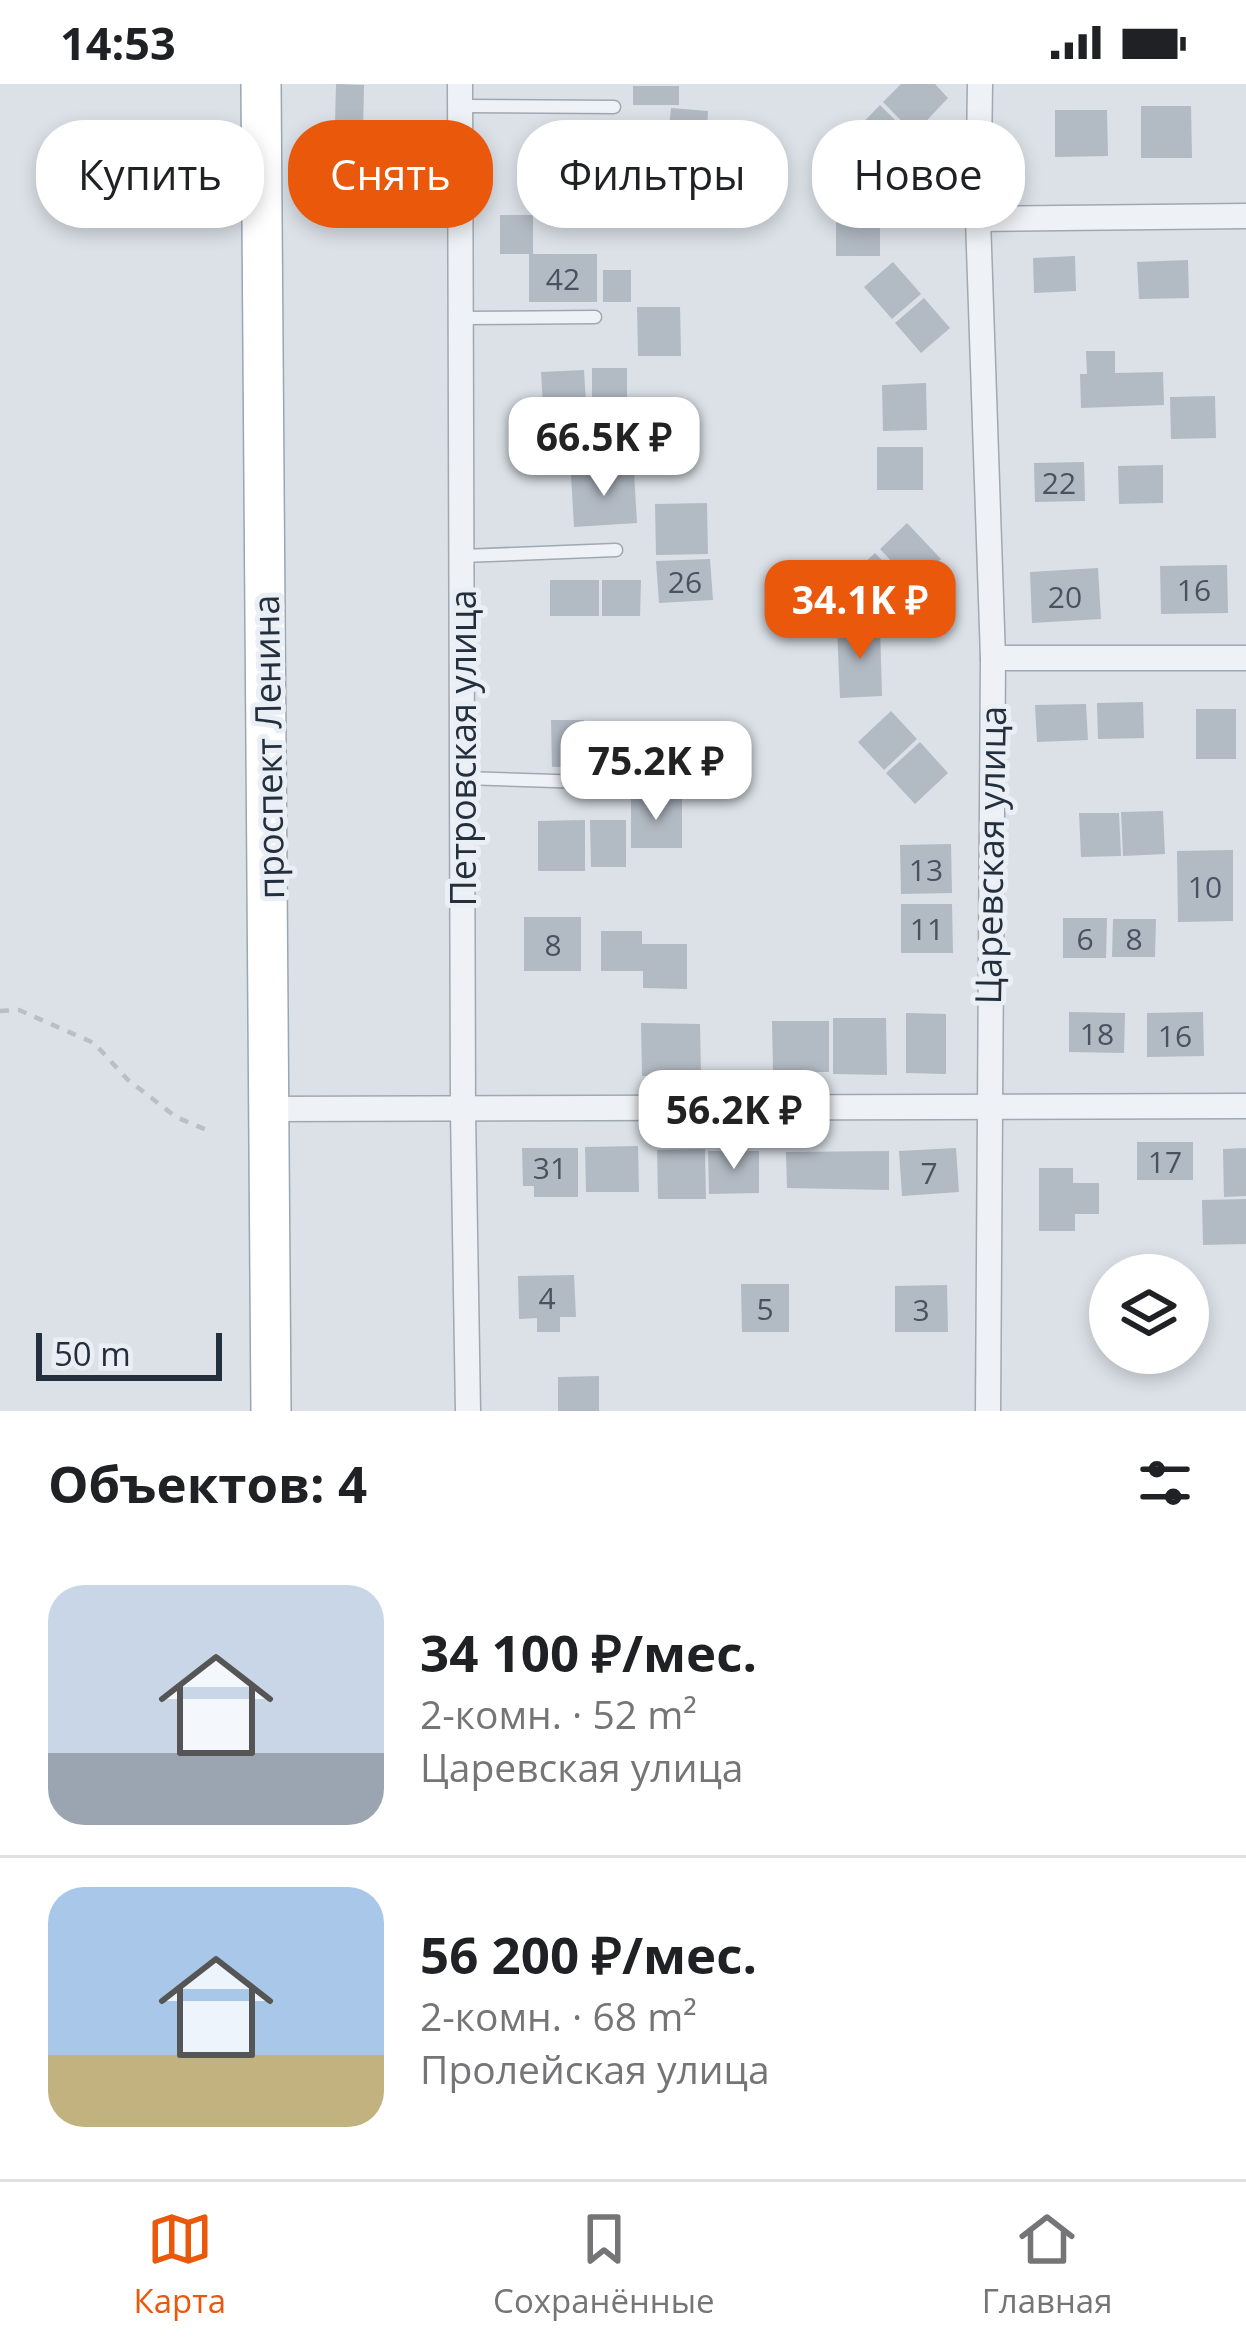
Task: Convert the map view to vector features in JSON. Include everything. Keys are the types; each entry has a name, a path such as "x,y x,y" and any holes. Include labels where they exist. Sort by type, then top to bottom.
{"main road":[{"name":"проспект Ленина","path":"261,84 272,1411"}],"street":[{"name":"Царевская улица","path":"979,120 980,84"},
{"name":"Петровская улица","path":"460,95 468,1411"},
{"path":"1025,219 1246,217"},
{"name":"Царевская улица","path":"978,228 993,658 988,1411"},
{"path":"993,658 1246,658"},
{"path":"272,1109 1246,1106"}],"lane":[{"path":"460,95 614,106"},
{"path":"458,318 595,317"},
{"path":"461,556 616,550"},
{"path":"462,778 617,783"}],"path":[{"path":"0,1011 19,1010 94,1042 144,1093 176,1117 208,1131"}],"building":[{"path":"336,84 364,85 363,120 335,120"},
{"path":"901,84 935,84 948,98 927,120 900,120 883,102"},
{"path":"633,86 679,86 679,105 633,105"},
{"path":"880,105 895,120 866,120"},
{"path":"1141,106 1191,106 1192,158 1141,158"},
{"path":"671,108 708,111 708,120 670,120"},
{"path":"1055,110 1107,110 1108,156 1055,157"},
{"path":"500,215 517,215 517,228 533,228 533,254 500,254"},
{"path":"836,228 880,228 880,256 836,256"},
{"path":"529,254 597,254 597,302 529,302"},
{"path":"1075,256 1076,291 1034,293 1033,258"},
{"path":"1188,260 1189,298 1139,299 1137,262"},
{"path":"893,262 921,294 892,319 864,287"},
{"path":"603,270 631,270 631,302 603,302"},
{"path":"924,298 950,328 921,353 895,323"},
{"path":"637,307 680,307 681,356 638,356"},
{"path":"1086,351 1115,351 1115,373 1163,372 1164,405 1081,408 1080,374 1087,374"},
{"path":"592,368 627,368 627,424 592,424"},
{"path":"584,370 586,404 543,406 541,372"},
{"path":"926,383 927,430 883,431 882,385"},
{"path":"1215,396 1216,438 1171,439 1170,397"},
{"path":"588,408 590,452 553,453 550,410"},
{"path":"877,447 923,447 923,490 877,490"},
{"path":"1084,462 1085,501 1035,502 1034,463"},
{"path":"1163,465 1163,503 1119,504 1118,466"},
{"path":"634,472 637,523 574,527 571,475"},
{"path":"707,503 708,554 656,555 655,504"},
{"path":"907,523 941,559 914,585 880,549"},
{"path":"875,553 910,590 880,617 845,581"},
{"path":"710,559 713,600 659,603 656,561"},
{"path":"1227,565 1228,613 1161,614 1160,566"},
{"path":"1098,568 1101,619 1032,623 1030,572"},
{"path":"550,580 599,580 599,616 550,616"},
{"path":"602,580 641,580 640,616 602,616"},
{"path":"880,626 882,696 840,698 837,628"},
{"path":"1143,702 1144,738 1098,739 1097,703"},
{"path":"1086,704 1088,740 1037,742 1035,705"},
{"path":"1196,709 1236,709 1236,759 1196,759"},
{"path":"891,711 917,739 884,770 858,742"},
{"path":"551,720 584,720 585,767 552,767"},
{"path":"589,722 622,722 622,768 589,767"},
{"path":"680,741 681,791 631,792 630,743"},
{"path":"920,742 948,773 915,804 886,773"},
{"path":"631,798 682,798 682,848 631,848"},
{"path":"1163,811 1165,854 1123,856 1121,812"},
{"path":"1079,813 1119,813 1121,856 1081,857"},
{"path":"585,820 585,871 538,871 538,821"},
{"path":"590,820 626,820 626,867 591,867"},
{"path":"951,844 952,893 901,894 900,845"},
{"path":"1233,850 1233,921 1178,922 1177,851"},
{"path":"901,904 952,904 953,953 901,953"},
{"path":"524,917 581,917 581,971 524,971"},
{"path":"1063,918 1107,918 1106,958 1063,958"},
{"path":"1113,919 1156,919 1155,957 1112,957"},
{"path":"601,931 642,931 642,944 687,944 687,989 643,988 643,971 601,971"},
{"path":"1069,1012 1125,1013 1124,1053 1069,1052"},
{"path":"1203,1012 1204,1056 1147,1057 1147,1013"},
{"path":"906,1013 946,1014 946,1074 906,1073"},
{"path":"833,1018 886,1018 887,1075 833,1074"},
{"path":"772,1021 829,1021 829,1072 773,1072"},
{"path":"641,1023 700,1024 701,1076 642,1076"},
{"path":"1137,1142 1193,1142 1193,1180 1137,1180"},
{"path":"638,1146 639,1192 586,1192 585,1147"},
{"path":"522,1148 578,1148 578,1197 534,1197 534,1186 523,1186"},
{"path":"956,1148 959,1192 902,1196 899,1151"},
{"path":"1246,1148 1246,1196 1224,1197 1223,1149"},
{"path":"705,1149 706,1199 658,1199 657,1150"},
{"path":"708,1151 759,1151 759,1193 709,1194"},
{"path":"889,1151 889,1190 787,1188 786,1152"},
{"path":"1039,1168 1073,1168 1073,1183 1099,1183 1099,1214 1075,1214 1075,1231 1039,1231"},
{"path":"1246,1199 1246,1244 1203,1245 1202,1200"},
{"path":"574,1275 576,1317 560,1317 560,1332 537,1332 537,1318 519,1319 518,1276"},
{"path":"741,1284 789,1284 789,1332 742,1332"},
{"path":"947,1285 948,1332 895,1332 895,1286"},
{"path":"599,1376 599,1411 558,1411 558,1377"}]}
